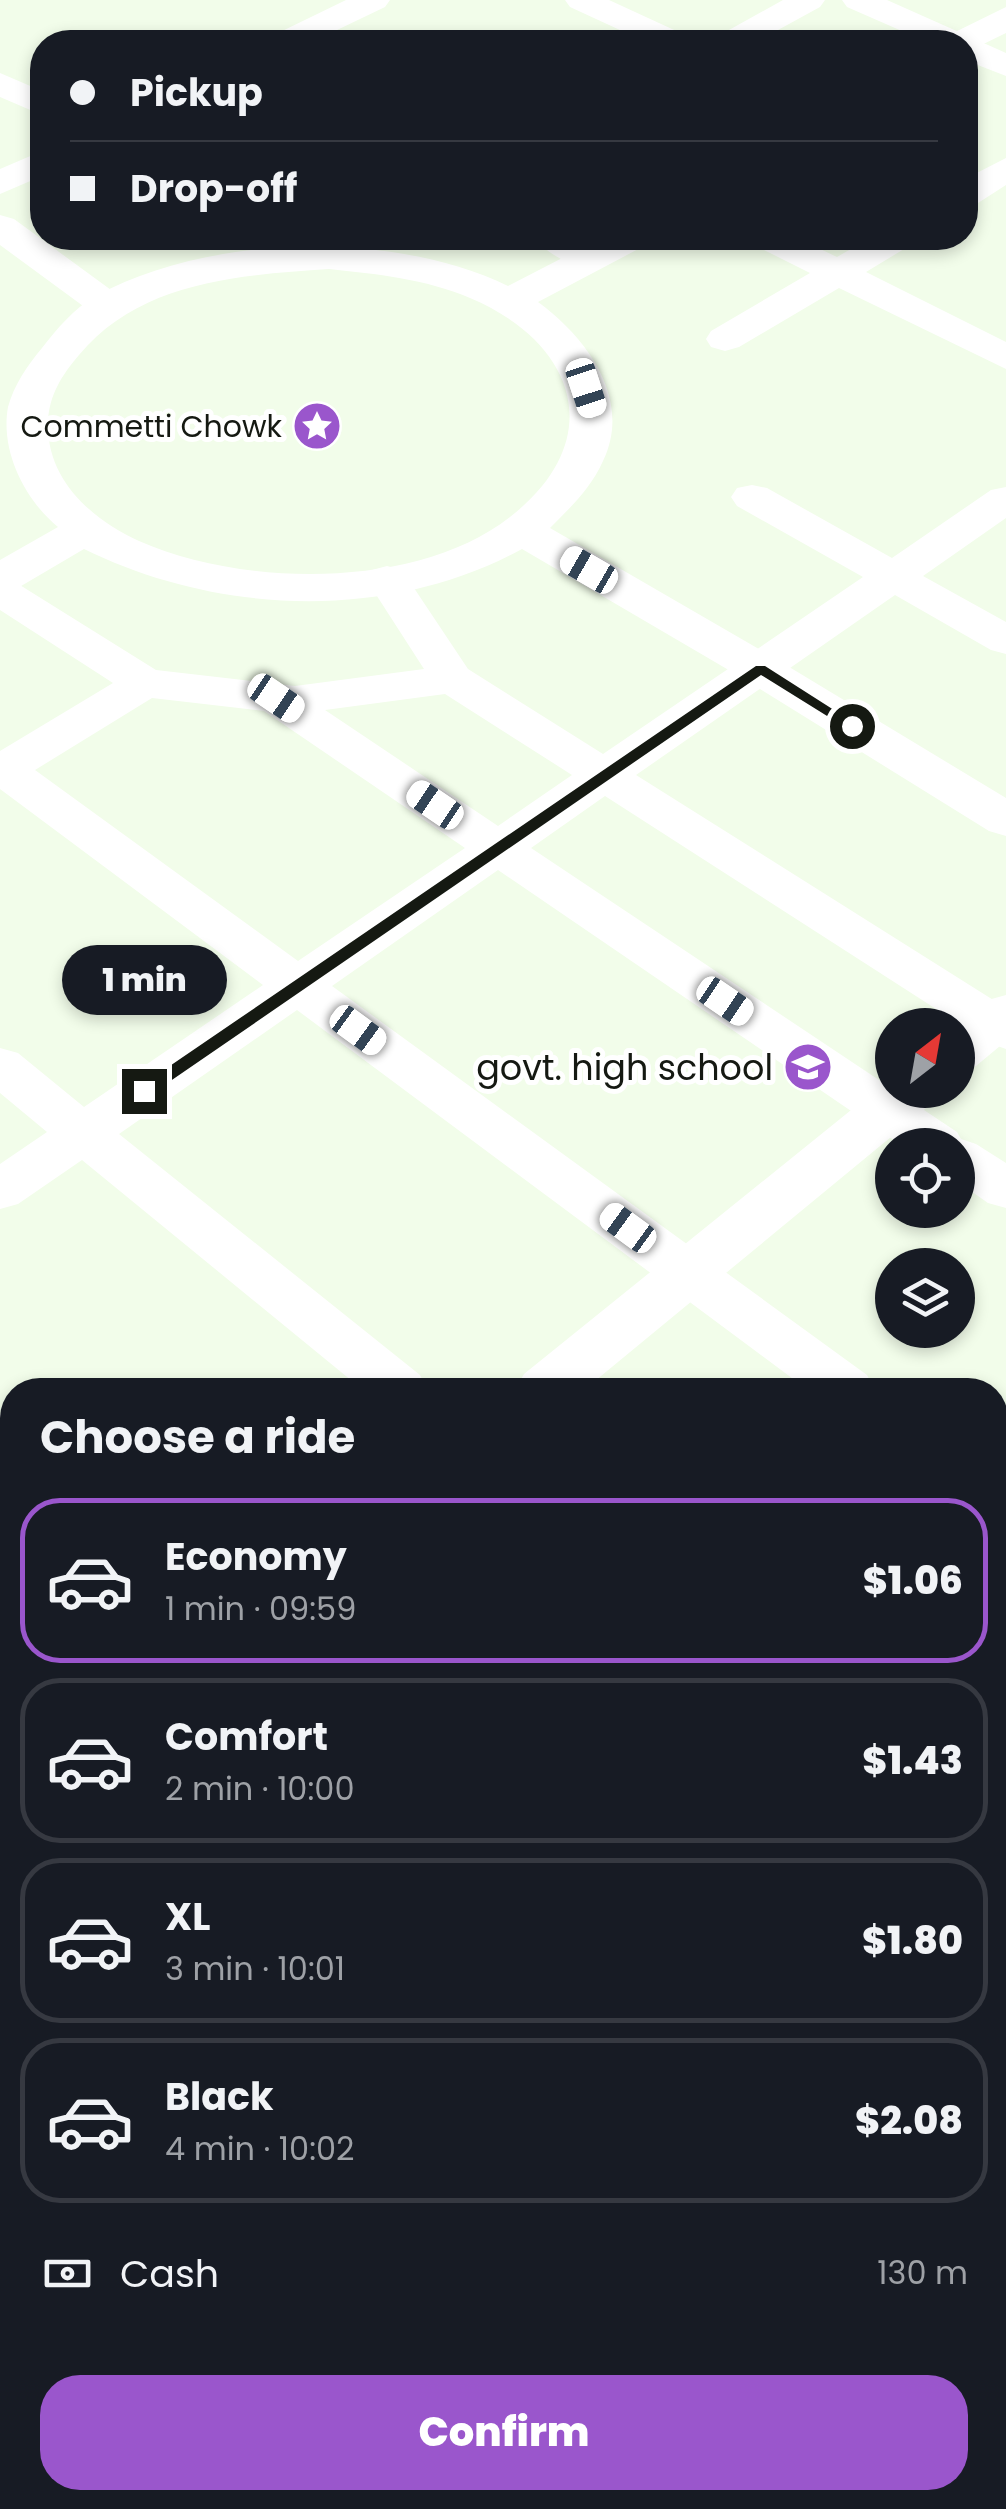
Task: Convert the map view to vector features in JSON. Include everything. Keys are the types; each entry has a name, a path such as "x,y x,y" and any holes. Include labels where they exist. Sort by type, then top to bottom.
{"main road":[{"path":"978,36 1006,18"},
{"path":"0,227 30,249"},
{"path":"31,250 108,306"},
{"path":"508,302 606,250"},
{"path":"330,258 403,265 470,282 526,310 577,359 596,417 577,477 521,530 444,567 348,587 249,586 157,567 84,530 41,486 24,436 34,386 68,341 108,306 184,277 238,266 330,258"},
{"path":"0,579 84,530"},
{"path":"521,530 760,669 1006,820"},
{"path":"559,1378 889,1108"}],"street":[{"path":"311,30 373,0"},
{"path":"582,0 647,30"},
{"path":"754,30 808,0"},
{"path":"860,0 927,30"},
{"path":"978,52 1006,66"},
{"path":"0,82 30,98"},
{"path":"0,183 30,168"},
{"path":"981,197 1006,169"},
{"path":"576,250 590,258"},
{"path":"794,250 1006,357"},
{"path":"726,339 876,250"},
{"path":"752,497 1006,640"},
{"path":"0,1190 1006,499"},
{"path":"387,579 452,679 991,1030"},
{"path":"0,591 145,683 295,700 452,679"},
{"path":"145,683 1,769 832,1378"},
{"path":"276,698 499,848 875,1085"},
{"path":"0,1066 386,1378"},
{"path":"906,1108 925,1128"},
{"path":"975,1168 1006,1188"}],"place":[{"name":"Commetti Chowk","path":"317,426"},
{"name":"govt. high school","path":"808,1067"}],"route":[{"path":"144,1091 760,669 852,726"}]}
